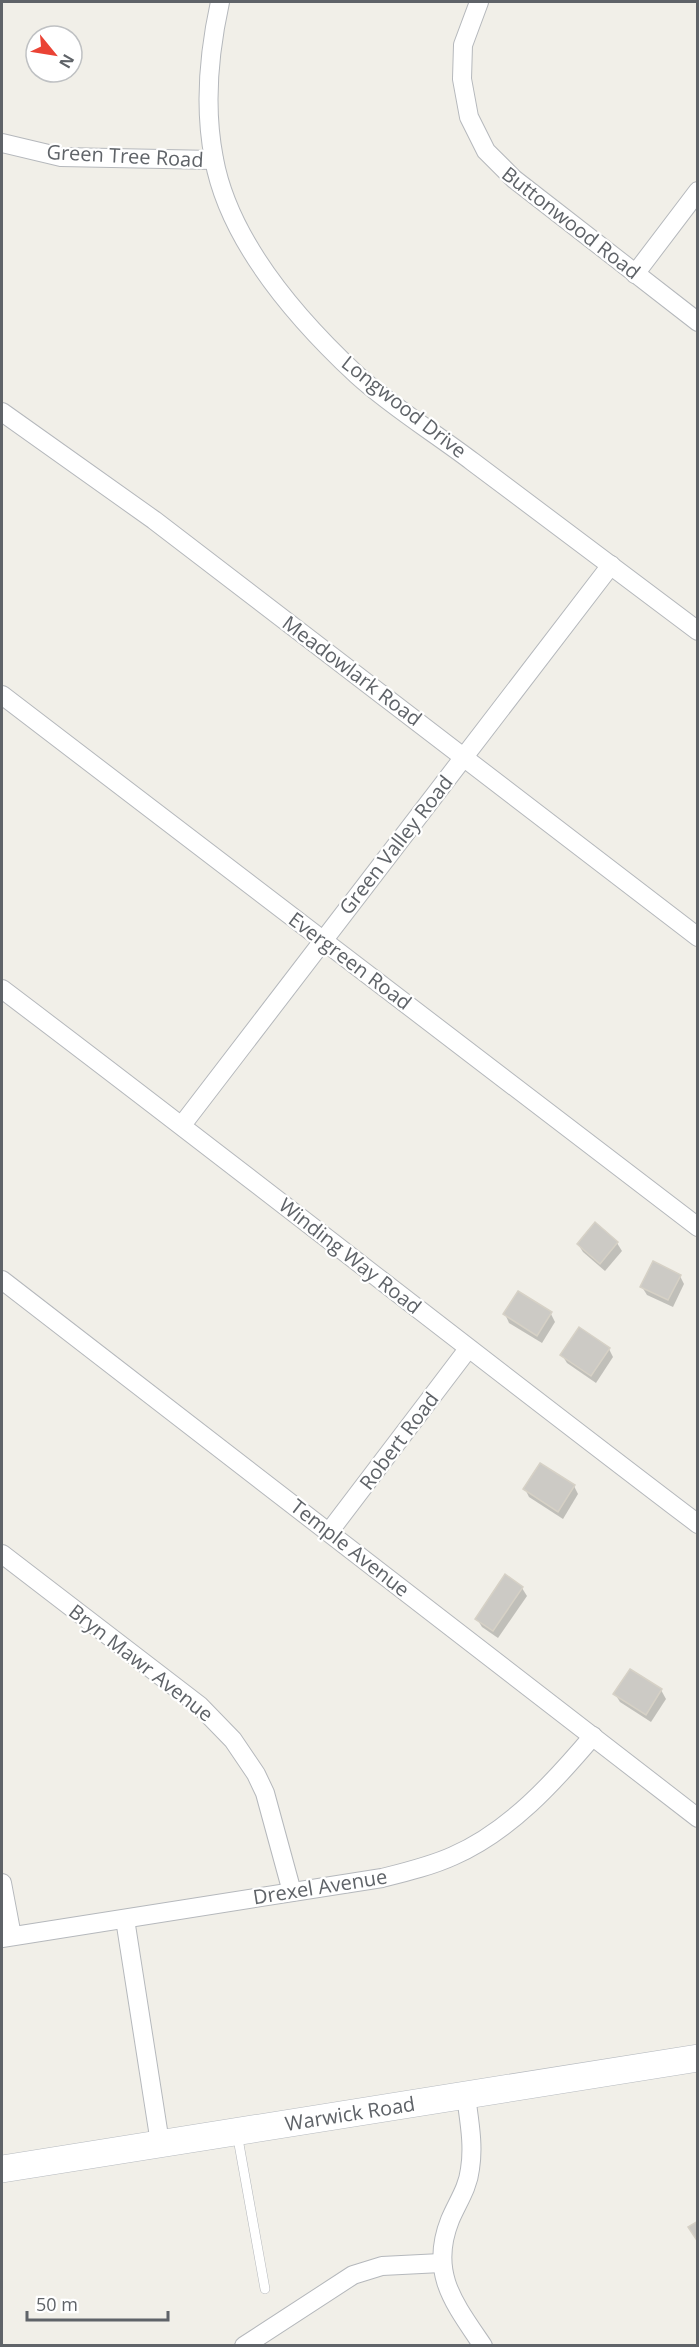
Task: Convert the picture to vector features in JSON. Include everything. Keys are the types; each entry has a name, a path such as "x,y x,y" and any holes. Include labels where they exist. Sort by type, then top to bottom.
{"street":[{"name":"Longwood Drive","path":"220,2 214,30 209,96 214,160 235,221 259,262 309,326 359,376 698,631"},
{"name":"Buttonwood Road","path":"479,2 466,36 461,60 464,98 477,136 498,166 698,322"},
{"name":"Green Tree Road","path":"2,143 61,157 214,160"},
{"path":"635,274 698,191"},
{"name":"Meadowlark Road","path":"2,412 154,520 698,937"},
{"name":"Green Valley Road","path":"182,1125 611,565"},
{"name":"Evergreen Road","path":"2,695 698,1227"},
{"name":"Winding Way Road","path":"2,989 182,1125 468,1349 698,1524"},
{"name":"Temple Avenue","path":"2,1280 698,1818"},
{"name":"Robert Road","path":"329,1532 468,1349"},
{"name":"Bryn Mawr Avenue","path":"2,1554 200,1706 233,1740 256,1774 265,1793 292,1892"},
{"name":"Drexel Avenue","path":"7,1937 382,1878 454,1856 509,1822 538,1797 593,1736"},
{"path":"2,1883 7,1937"},
{"path":"125,1919 159,2143"},
{"name":"Warwick Road","path":"2,2169 698,2058"},
{"path":"466,2096 471,2127 471,2167 444,2238 441,2263 454,2302 483,2346"},
{"path":"244,2346 353,2275 382,2266 441,2263"}],"lane":[{"path":"237,2131 265,2289"}],"building":[{"path":"595,1222 618,1242 600,1264 577,1244"},
{"path":"653,1261 681,1275 668,1300 640,1287"},
{"path":"518,1291 552,1312 537,1336 503,1314"},
{"path":"579,1327 610,1348 591,1376 560,1355"},
{"path":"540,1463 575,1485 558,1512 523,1489"},
{"path":"505,1574 523,1587 493,1631 475,1619"},
{"path":"630,1669 662,1689 646,1715 613,1694"},
{"path":"698,2221 698,2242 688,2227"}]}
